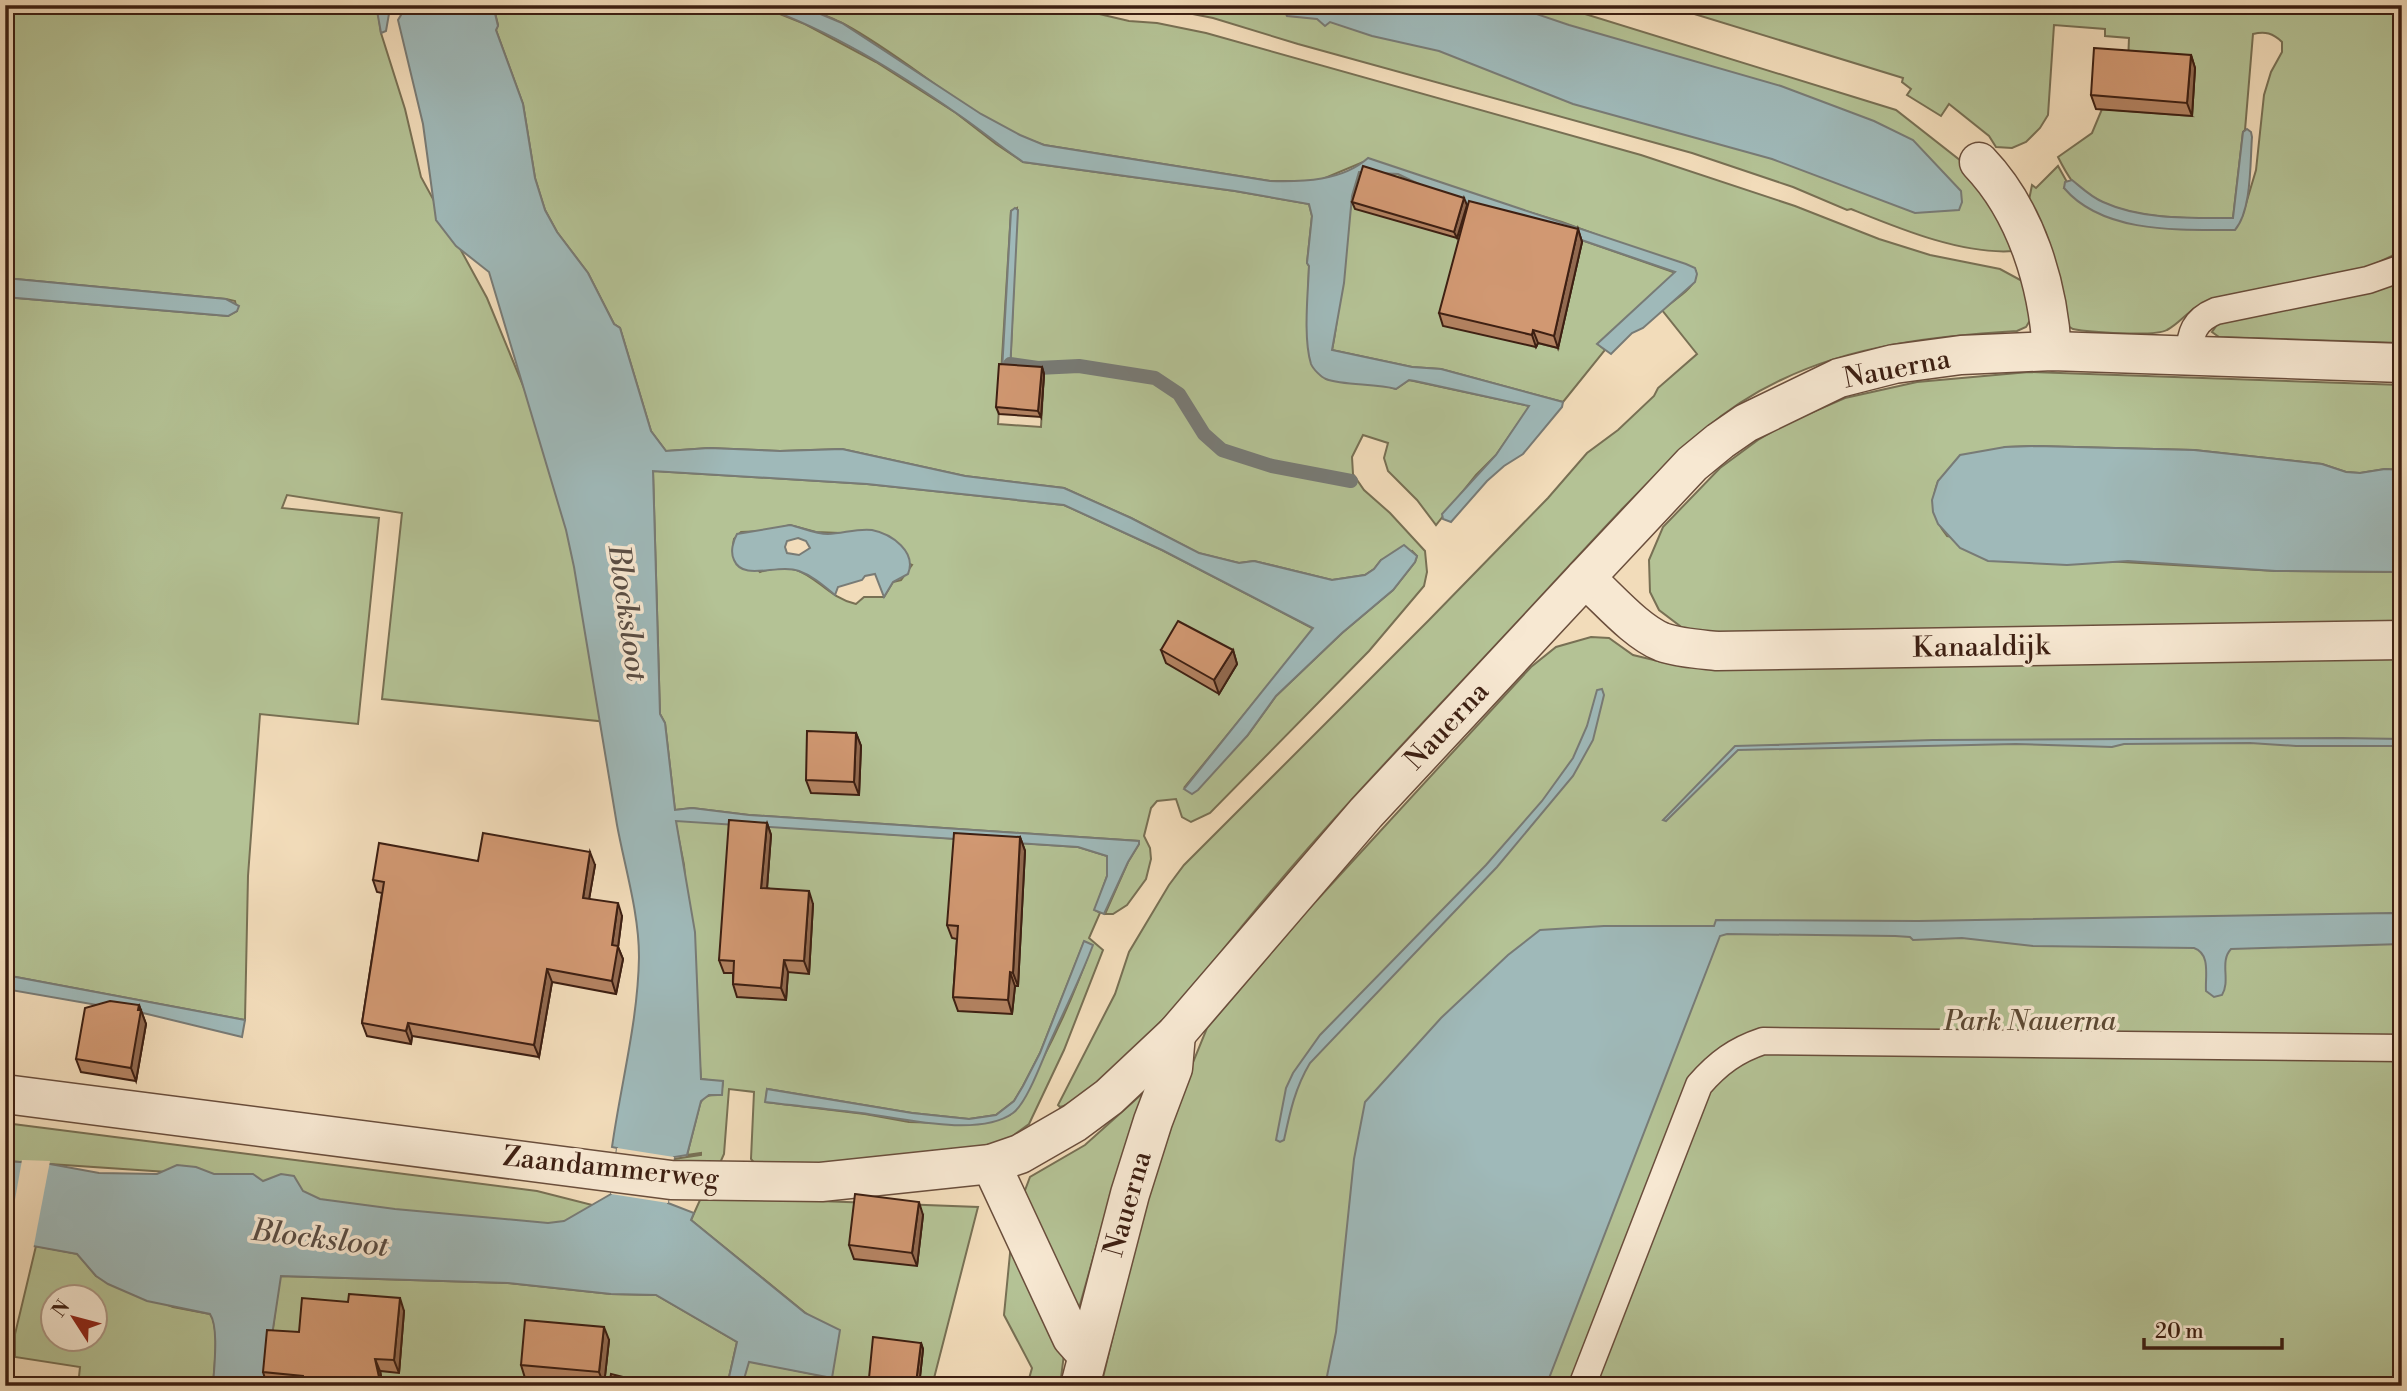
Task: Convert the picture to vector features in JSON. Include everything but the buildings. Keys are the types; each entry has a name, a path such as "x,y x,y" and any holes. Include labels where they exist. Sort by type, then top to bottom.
{"street":[{"path":"1979,162 2006,196 2025,234 2050,316 2052,351"},
{"name":"Nauerna","path":"1084,1371 1130,1194 1173,1068 1176,1034 1366,813 1706,452 1746,423 1839,378 1894,365 1961,355 2052,351 2402,363"},
{"name":"Kanaaldijk","path":"1585,578 1646,633 1661,641 1686,648 1707,650 1792,651 2402,640"},
{"name":"Zaandammerweg","path":"5,1094 671,1180 821,1182 991,1164 1020,1154 1074,1124 1109,1097 1176,1034"},
{"name":"Nauerna","path":"991,1164 1072,1338 1084,1371"}],"lane":[{"path":"2189,356 2190,334 2200,320 2208,315 2368,280 2402,268"},
{"path":"1582,1386 1699,1085 1729,1055 1746,1047 1763,1041 2402,1048"}],"green space":[{"path":"5,5 377,5 381,33 405,109 421,177 487,298 529,400 557,484 608,722 382,699 402,513 287,495 282,508 379,518 358,724 260,714 248,876 245,1020 5,975 5,297 228,316 237,311 235,301 226,299 5,278"},
{"path":"493,5 757,5 805,24 876,62 956,113 1023,162 1235,191 1309,204 1312,216 1307,263 1307,327 1312,365 1326,379 1383,385 1396,389 1409,380 1530,406 1496,455 1476,475 1436,525 1417,500 1388,471 1384,458 1388,443 1363,435 1352,457 1353,474 1364,490 1390,513 1425,551 1427,572 1424,586 1369,651 1210,813 1191,822 1182,817 1176,799 1157,801 1151,808 1144,836 1150,848 1151,859 1146,879 1127,905 1113,914 1105,914 1139,841 749,815 692,808 675,810 665,723 660,714 653,471 867,484 1064,505 1162,550 1314,629 1184,788 1247,736 1276,696 1342,633 1393,590 1417,556 1412,551 1381,560 1365,575 1332,580 1254,561 1239,563 1198,553 1131,518 1064,488 965,476 842,449 780,451 709,448 666,451 651,431 620,328 614,324 588,273 557,232 545,210 535,178 523,104 496,30 498,25","holes":["1017,208 1010,372 1044,374 1041,427 998,424 1011,211","790,525 816,532 840,533 912,565 901,580 893,582 884,597 864,597 856,604 832,593 802,572 777,568 760,572 733,545 734,539 741,532 767,531"]},
{"path":"799,5 1061,5 1129,21 1157,23 1206,33 1641,155 1795,206 1879,239 1930,255 2000,269 2024,282 2032,317 2026,327 2017,331 1897,344 1867,350 1809,368 1757,392 1696,436 1623,508 1313,842 1160,1023 1087,1091 1060,1107 1058,1105 1115,994 1129,952 1184,865 1429,620 1548,498 1587,453 1618,430 1654,396 1658,388 1697,354 1662,310 1689,288 1696,277 1696,271 1562,222 1363,162 1318,181 1270,181 1044,145 991,121 966,106 894,55 844,24"},
{"path":"1147,5 1556,5 1896,110 1975,172 2014,251 1973,249 1931,239 1851,209 1847,210 1793,187 1692,153 1213,18"},
{"path":"1665,5 2402,5 2402,242 2392,256 2366,268 2208,301 2172,327 2160,332 2121,333 2073,329 2068,326 2028,205 2032,185 2036,188 2058,166 2067,182 2064,188 2159,227 2242,217 2256,170 2264,95 2271,72 2282,52 2282,42 2279,39 2269,34 2253,34 2245,130 2233,218 2170,217 2127,211 2106,204 2072,181 2058,157 2092,133 2102,109 2192,116 2128,63 2129,38 2105,36 2105,29 2054,25 2048,115 2026,142 2012,148 1996,147 1989,136 1949,104 1941,116 1907,95 1911,89 1902,82 1903,78"},
{"path":"1359,172 1398,174 1448,198 1676,273 1598,344 1605,350 1563,402 1441,369 1412,367 1332,350 1353,194","holes":["1498,251 1558,348 1538,343 1536,347"]},
{"path":"2402,281 2402,343 2219,337 2212,332 2219,322"},
{"path":"2029,372 2402,385 2402,470 2346,472 2322,464 2194,450 2005,447 1938,481 1934,503 1936,516 1947,536 2106,561 2276,571 2402,572 2402,629 1769,640 1684,629 1659,610 1650,592 1649,560 1663,527 1720,468 1758,440 1785,424 1845,398 1917,382"},
{"name":"Park Nauerna","path":"1591,637 1609,638 1633,655 1662,662 2402,651 2402,1386 1101,1386 1139,1226 1189,1072 1207,1028 1306,912 1531,667 1556,647"},
{"path":"675,820 1078,847 1107,856 1107,876 1095,910 1100,913 1089,938 1103,950 1064,1050 1029,1124 997,1144 860,1162 756,1165 751,1159 754,1092 729,1089 724,1154 720,1163 673,1165 674,1159 701,1155 687,1155 700,1104 706,1097 721,1095 723,1082 701,1079 684,865","holes":["1084,942 1092,945 1056,1032 1010,1115 979,1124 909,1122 766,1102 767,1089 912,1113 969,1119 996,1115 1014,1101 1023,1086 1040,1053"]},
{"path":"1144,1092 1110,1198 1076,1319 1024,1193 1030,1177 1085,1145"},
{"path":"5,1123 537,1191 608,1209 581,1232 335,1214 197,1174 5,1161"},
{"path":"820,1198 820,1201 978,1207 932,1386 742,1386 748,1361 832,1378 808,1315 691,1220 700,1200"},
{"path":"1012,1233 1064,1354 1060,1386 1027,1386 1032,1368 1004,1315"},
{"path":"36,1246 78,1254 96,1276 173,1307 210,1314 215,1328 213,1386 78,1386 80,1367 15,1357 15,1334"},
{"path":"280,1276 508,1283 611,1294 656,1295 737,1342 727,1386 268,1386"}],"water":[{"name":"Blocksloot","path":"376,5 493,5 498,26 496,30 523,104 535,178 545,210 557,232 588,273 614,324 620,328 651,431 666,451 709,448 780,451 842,449 965,476 1064,488 1199,553 1239,563 1254,561 1332,580 1365,575 1381,560 1404,545 1417,556 1393,590 1342,633 1276,696 1247,736 1192,794 1184,789 1313,628 1162,550 1064,505 867,484 653,471 660,714 665,723 675,810 692,808 749,815 1139,841 1104,914 1094,910 1107,876 1107,856 1078,847 676,821 695,932 701,1079 723,1081 722,1095 709,1095 701,1101 687,1155 674,1157 668,1203 694,1213 691,1220 805,1313 840,1330 832,1378 749,1362 742,1386 727,1386 737,1342 656,1295 611,1294 508,1283 281,1276 271,1342 268,1386 213,1386 215,1338 210,1314 147,1301 108,1284 96,1276 77,1254 5,1241 5,1161 50,1164 99,1173 157,1174 177,1165 196,1167 214,1174 253,1174 263,1181 281,1174 294,1176 303,1191 320,1199 548,1223 564,1221 611,1194 617,1148 612,1147 636,1005 638,940 574,567 566,530 489,272 456,246 436,220 423,124 398,20 400,10 390,8 386,31 381,33"},
{"path":"757,5 799,5 842,23 981,114 1044,145 1270,181 1322,179 1358,166 1368,158 1686,264 1695,268 1695,282 1643,328 1632,333 1611,354 1597,344 1675,272 1448,198 1398,174 1359,172 1352,196 1344,283 1332,350 1412,367 1441,369 1563,402 1562,407 1523,454 1487,481 1451,522 1443,519 1442,514 1496,455 1529,406 1409,380 1396,389 1333,381 1320,375 1311,364 1307,342 1307,263 1312,216 1309,204 1235,191 1023,162 959,115 887,68 810,26"},
{"path":"1282,5 1510,5 1569,25 1781,86 1874,121 1913,140 1961,191 1962,202 1959,210 1915,213 1772,159 1573,104 1439,51 1372,36 1330,22 1325,26 1317,19 1287,16"},
{"path":"2247,129 2252,137 2249,185 2245,211 2235,230 2167,229 2121,222 2080,203 2064,188 2065,182 2072,180 2099,200 2118,208 2150,215 2233,218 2243,132"},
{"path":"1015,208 1018,210 1010,372 1002,371 1011,211"},
{"path":"5,278 226,299 239,306 237,311 228,316 5,297"},
{"path":"2005,447 2194,450 2322,464 2346,472 2402,470 2402,572 2276,571 2128,561 2067,565 1988,561 1960,548 1938,524 1933,512 1932,500 1938,481 1960,455"},
{"path":"790,525 823,534 872,530 887,535 901,545 909,558 910,566 908,574 893,582 884,597 875,574 838,587 835,595 814,578 799,571 745,570 734,560 732,554 737,534","holes":["798,538 806,541 810,548 799,555 787,553 787,541"]},
{"path":"1602,689 1604,695 1593,740 1573,776 1497,867 1310,1063 1297,1091 1284,1140 1276,1140 1286,1088 1293,1073 1320,1035 1486,865 1542,801 1573,758 1587,726 1597,690"},
{"path":"2402,739 2402,746 2250,743 2124,744 2112,747 2016,744 1738,750 1666,821 1663,820 1735,746 1933,740"},
{"path":"2402,914 2402,944 2231,949 2226,960 2226,983 2222,995 2214,997 2206,991 2203,955 2194,948 2033,946 1962,938 1913,940 1910,937 1895,936 1720,936 1546,1386 1325,1386 1336,1332 1354,1159 1365,1102 1441,1018 1508,955 1540,930 1604,926 1714,926 1716,920 1918,921"},
{"path":"1084,941 1093,945 1030,1089 1013,1113 998,1120 960,1125 765,1102 767,1089 912,1113 969,1119 996,1115 1014,1101 1040,1053"},
{"path":"5,975 245,1020 242,1037 143,1013 5,989"}],"pier":[{"path":"617,1148 674,1157 668,1203 611,1194"},
{"path":"22,1160 50,1161 33,1250 7,1245"}],"waterway":[{"path":"1010,364 1038,368 1079,366 1155,378 1179,394 1204,434 1222,450 1272,466 1351,481"}]}
